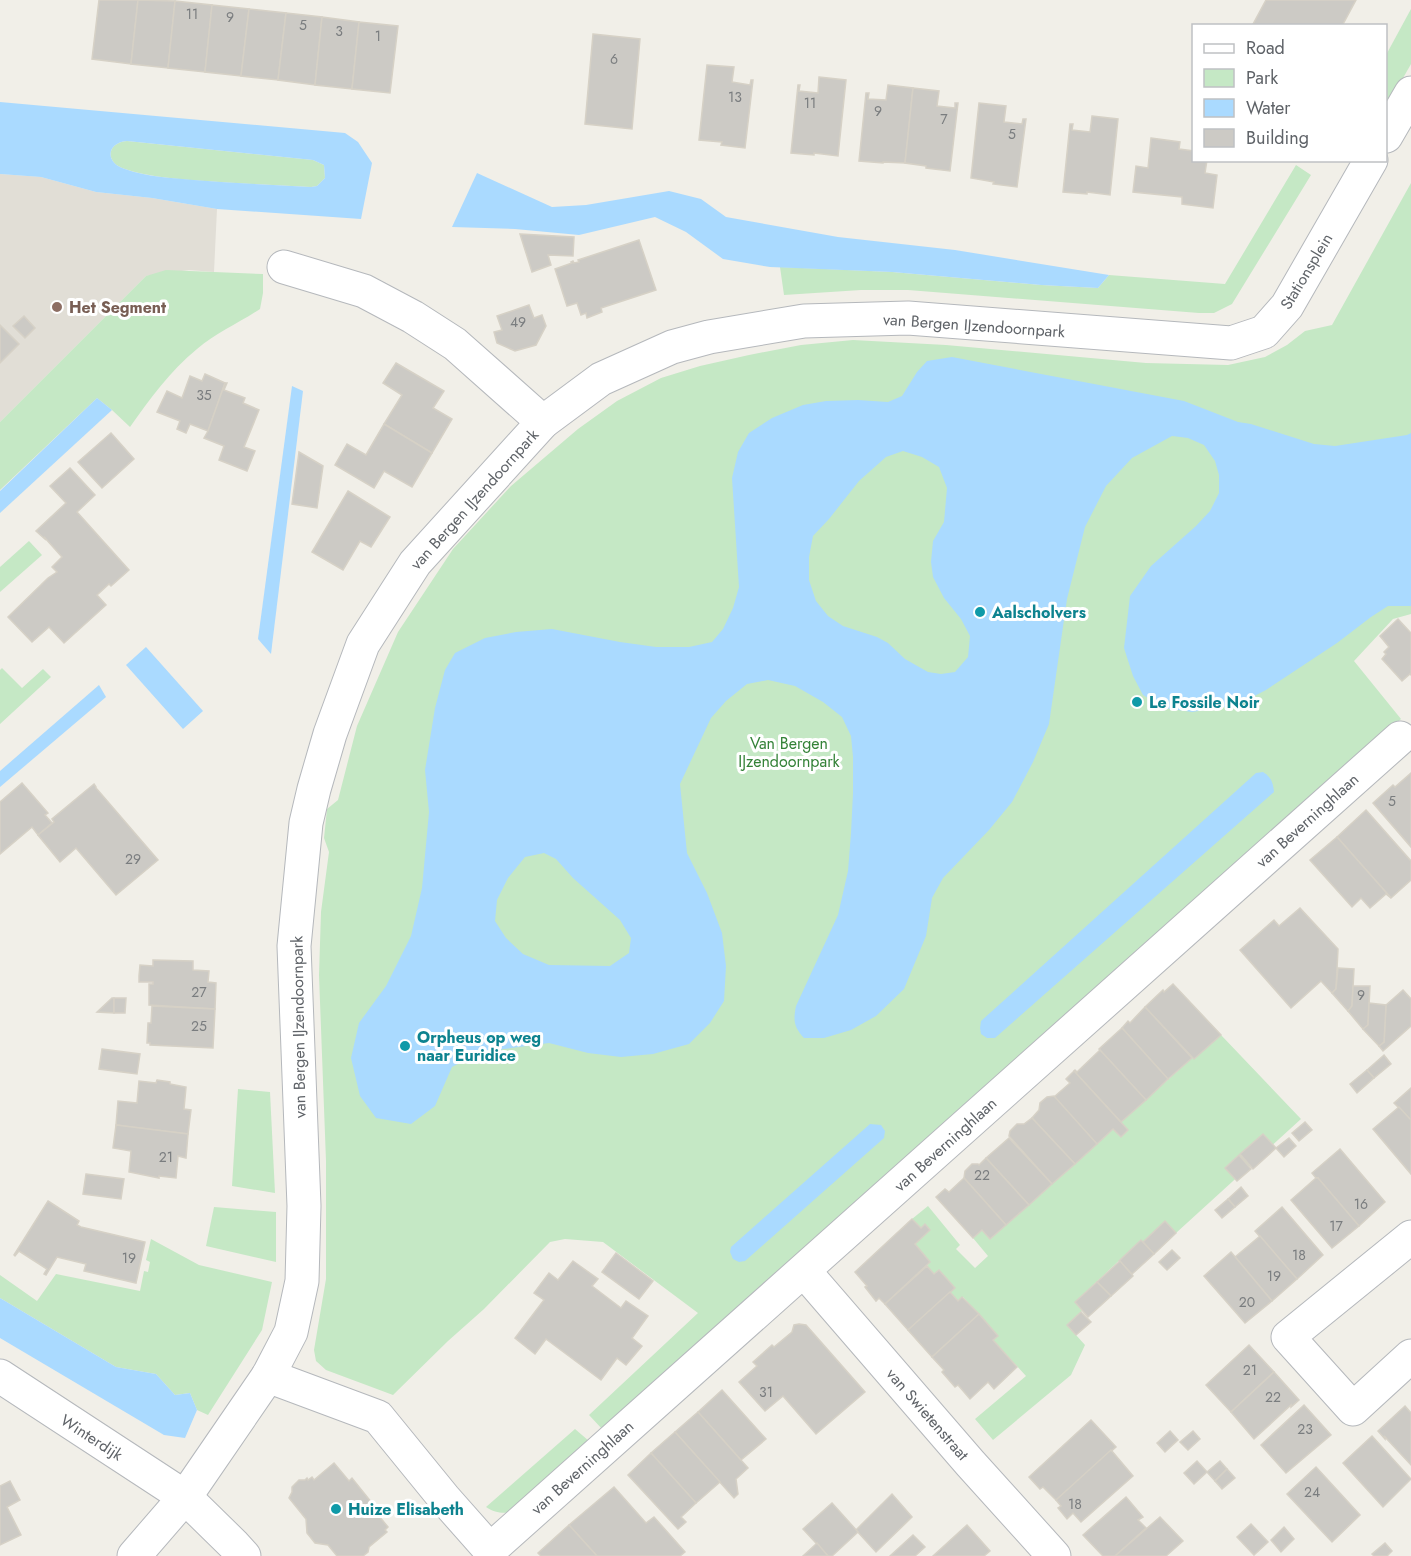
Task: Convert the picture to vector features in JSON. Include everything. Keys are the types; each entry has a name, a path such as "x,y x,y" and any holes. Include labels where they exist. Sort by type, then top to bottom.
{"street":[{"path":"1387,134 1411,93"},
{"name":"Stationsplein","path":"1176,340 1231,343 1264,332 1287,306 1370,162"},
{"name":"van Bergen IJzendoornpark","path":"284,267 364,291 413,317 455,344 543,422"},
{"name":"van Bergen IJzendoornpark","path":"134,1556 184,1497 268,1376 291,1332 302,1281 304,1206 294,946 306,823 330,734 363,644 415,563 543,422 601,379 672,347 709,337 804,321 908,318 1176,340"},
{"name":"van Beverninghlaan","path":"490,1553 916,1168 1400,738"},
{"path":"1411,1237 1288,1337 1353,1408 1411,1356"},
{"name":"van Swietenstraat","path":"804,1270 970,1463 1054,1556"},
{"name":"Winterdijk","path":"0,1376 184,1497 244,1556"},
{"path":"268,1376 378,1417 490,1553"}],"shaded area":[{"name":"Het Segment","path":"0,174 41,177 96,192 152,198 217,209 214,272 189,270 146,276 0,422"}],"green space":[{"path":"1411,9 1411,64 1387,106 1387,53"},
{"path":"127,141 313,160 324,165 325,178 317,186 311,187 190,180 149,175 118,166 111,158 115,145"},
{"path":"1296,165 1311,175 1232,304 1214,313 908,290 861,290 784,295 780,267 892,272 1098,288 1109,275 1225,284"},
{"name":"Van Bergen IJzendoornpark","path":"1411,183 1411,614 1393,619 1354,661 1401,719 603,1430 589,1415 698,1313 603,1242 565,1239 550,1242 484,1309 393,1395 326,1370 316,1361 314,1350 326,1279 326,1161 319,975 321,912 329,852 324,838 327,809 338,800 357,726 398,632 453,549 511,486 578,429 617,401 661,378 700,366 801,345 853,340 946,345 1146,363 1228,365 1265,357 1287,345 1305,331 1332,325"},
{"path":"166,270 263,274 260,309 212,338 187,358 161,386 130,427 97,398 0,490 0,422 146,276"},
{"path":"29,541 42,555 0,592 0,567"},
{"path":"2,668 22,688 43,669 51,677 0,724 0,670"},
{"path":"1221,1035 1301,1119 1176,1233 1165,1221 1143,1242 1141,1240 1075,1302 1082,1311 1067,1325 1085,1345 1071,1375 993,1440 975,1419 1026,1376 993,1340 998,1336 963,1297 958,1301 950,1292 939,1270 934,1274 927,1266 930,1262 915,1244 912,1219 928,1206 960,1245 956,1249 975,1268 988,1256 973,1238 982,1230 990,1239 1113,1129 1121,1137 1128,1130 1121,1122"},
{"path":"238,1089 270,1092 275,1193 232,1186"},
{"path":"214,1207 276,1212 276,1262 206,1246"},
{"path":"151,1239 199,1265 272,1282 262,1330 208,1415 197,1410 190,1393 175,1395 156,1374 116,1367 0,1298 0,1275 37,1301 56,1274 140,1291 144,1271 148,1272 150,1262 146,1260"},
{"path":"575,1429 589,1441 515,1512 497,1512 486,1507"}],"water":[{"path":"0,102 345,133 358,142 372,163 361,219 217,209 152,198 96,192 41,177 0,174","holes":["127,141 313,160 324,165 325,178 317,186 311,187 168,178 133,172 118,166 111,158 111,154 115,145"]},
{"path":"477,173 552,207 586,205 669,191 701,199 726,217 838,237 955,250 1109,275 1098,288 892,272 770,267 723,259 686,232 655,217 579,235 515,229 452,227"},
{"path":"952,357 1184,401 1238,422 1314,444 1335,446 1411,433 1411,606 1388,606 1266,690 1237,705 1192,712 1165,708 1143,695 1133,676 1124,648 1130,596 1151,566 1210,511 1219,493 1219,475 1215,461 1204,445 1188,438 1172,436 1132,458 1106,486 1085,527 1067,599 1049,724 1033,762 1012,802 943,878 932,898 926,936 904,989 876,1016 851,1030 824,1038 804,1038 796,1027 796,1006 838,915 848,871 853,793 851,736 842,717 823,702 795,686 768,680 747,684 726,701 711,718 680,784 687,853 707,893 722,933 726,966 724,1001 710,1023 689,1044 653,1054 621,1057 588,1053 549,1043 475,1055 452,1067 435,1106 411,1124 376,1118 360,1096 351,1058 359,1023 386,986 411,936 422,888 429,812 425,770 435,708 445,670 455,653 485,638 516,632 552,629 656,647 689,647 712,642 723,629 733,608 739,587 732,478 738,452 749,433 772,418 803,405 826,401 888,402 902,396 927,361","holes":["903,451 922,457 939,467 947,488 944,522 933,541 931,562 933,577 944,598 961,619 970,636 968,657 955,672 941,674 928,672 905,659 888,643 877,637 843,626 828,616 816,601 809,580 809,557 813,536 859,481 886,457","544,853 556,859 573,878 620,920 631,938 629,953 610,966 549,965 523,954 506,938 495,921 497,900 508,878 525,857"]},
{"path":"292,386 303,391 271,654 258,639"},
{"path":"97,398 112,410 0,513 0,491"},
{"path":"146,647 203,711 183,729 126,665"},
{"path":"99,685 106,697 0,787 0,771"},
{"path":"1263,772 1271,780 1274,792 995,1038 987,1038 981,1034 981,1021 1256,773"},
{"path":"870,1124 881,1125 885,1131 884,1138 745,1261 739,1262 733,1259 730,1252 731,1247"},
{"path":"0,1298 116,1367 156,1374 175,1395 190,1393 197,1410 185,1438 164,1435 0,1338"}],"building":[{"path":"99,0 138,0 131,64 92,59"},
{"path":"138,0 175,1 168,68 131,64"},
{"path":"1266,0 1356,0 1343,24 1253,24"},
{"path":"175,1 212,5 205,72 168,68"},
{"path":"212,5 249,9 241,76 205,72"},
{"path":"249,9 286,13 278,80 241,76"},
{"path":"286,13 322,17 315,85 278,80"},
{"path":"322,17 359,22 352,89 315,85"},
{"path":"359,22 398,26 390,93 352,89"},
{"path":"593,34 640,39 632,129 585,124"},
{"path":"707,65 734,67 732,82 750,85 753,80 745,148 721,145 722,142 699,140"},
{"path":"819,77 846,80 838,156 791,153 798,85 800,85 799,91 818,93"},
{"path":"888,85 913,88 905,163 859,161 866,93 869,93 868,99 886,100"},
{"path":"913,88 939,91 937,106 955,108 955,103 958,103 950,171 905,163"},
{"path":"979,103 1006,106 1004,122 1022,124 1023,119 1026,119 1017,187 971,178"},
{"path":"1092,116 1118,119 1110,195 1063,192 1070,124 1073,124 1072,130 1090,132"},
{"path":"1151,138 1180,142 1179,149 1192,151 1192,162 1207,162 1205,173 1217,175 1213,208 1182,204 1182,197 1133,192 1136,166 1148,168"},
{"path":"520,234 574,237 573,256 548,255 551,265 532,272"},
{"path":"639,240 656,290 601,308 602,312 587,318 586,313 581,315 577,303 567,306 555,269"},
{"path":"529,305 534,318 542,315 546,326 536,345 515,351 497,343 494,332 502,330 497,316"},
{"path":"24,316 35,328 25,338 13,326"},
{"path":"0,325 19,344 0,363"},
{"path":"396,363 444,391 433,408 452,419 432,453 384,424 402,395 383,383"},
{"path":"205,374 225,383 208,431 190,424 186,433 177,429 180,421 157,412 167,391 182,398 190,376 202,381"},
{"path":"225,383 227,383 224,390 245,398 243,403 259,410 244,447 255,451 247,471 219,460 224,446 204,438"},
{"path":"384,424 432,453 412,487 384,471 374,488 335,465 347,444 366,455"},
{"path":"111,433 134,459 102,488 78,462"},
{"path":"299,452 323,466 317,508 292,504"},
{"path":"70,468 95,495 77,512 129,570 97,595 106,605 64,643 49,627 32,642 8,617 57,572 52,567 62,557 36,531 66,503 50,486"},
{"path":"348,491 390,517 371,547 360,541 343,570 312,552"},
{"path":"1398,619 1411,633 1411,675 1402,681 1382,659 1389,647 1380,636"},
{"path":"1411,773 1411,847 1373,803"},
{"path":"22,783 48,813 45,815 52,823 38,835 32,827 0,854 0,802"},
{"path":"94,784 158,860 116,895 76,848 60,862 38,835 54,822 52,819"},
{"path":"1366,810 1411,861 1411,880 1391,898 1337,837"},
{"path":"1337,837 1391,898 1386,894 1370,908 1361,898 1352,907 1310,860"},
{"path":"1300,908 1338,949 1336,989 1332,993 1321,981 1291,1008 1240,950 1274,920 1279,926"},
{"path":"153,960 193,961 193,970 209,971 208,982 216,983 215,1009 149,1005 149,984 153,982 139,982 139,976 140,965 153,966"},
{"path":"1338,968 1354,969 1352,1006 1348,1011 1332,993 1336,989"},
{"path":"1173,984 1221,1035 1194,1059 1145,1007"},
{"path":"1353,986 1370,986 1368,1025 1363,1029 1348,1011 1352,1006"},
{"path":"1403,990 1411,999 1411,1026 1383,1051 1379,1046 1384,1042 1386,1005"},
{"path":"114,998 114,1013 97,1012"},
{"path":"114,998 126,998 125,1013 114,1013"},
{"path":"1369,1003 1386,1005 1384,1042 1379,1046 1363,1029 1368,1025"},
{"path":"152,1006 215,1009 213,1048 147,1043"},
{"path":"1145,1007 1192,1058 1168,1079 1122,1028"},
{"path":"1122,1028 1168,1079 1146,1100 1099,1049"},
{"path":"102,1049 140,1054 137,1074 99,1069"},
{"path":"1100,1050 1146,1100 1121,1122 1074,1071 1077,1072"},
{"path":"1384,1055 1391,1064 1374,1078 1367,1070"},
{"path":"1367,1070 1374,1078 1357,1093 1350,1084"},
{"path":"1074,1071 1128,1130 1121,1137 1113,1129 1097,1144 1054,1097 1070,1083 1066,1079"},
{"path":"157,1080 186,1087 184,1109 191,1110 188,1134 116,1125 118,1101 137,1103 139,1081 156,1083"},
{"path":"1411,1088 1411,1120 1394,1103"},
{"path":"1054,1096 1097,1144 1075,1164 1032,1118 1039,1110 1040,1103 1047,1097"},
{"path":"1399,1107 1411,1120 1411,1174 1373,1129"},
{"path":"1032,1118 1075,1164 1052,1184 1009,1136 1010,1131 1017,1124 1024,1124"},
{"path":"1305,1122 1312,1130 1299,1141 1292,1133"},
{"path":"116,1125 188,1134 186,1158 178,1156 176,1178 159,1176 159,1178 129,1172 131,1151 113,1148"},
{"path":"1263,1134 1276,1148 1253,1169 1240,1154"},
{"path":"1009,1138 1052,1184 1029,1205 986,1158"},
{"path":"1289,1138 1296,1146 1284,1157 1276,1148"},
{"path":"1340,1149 1385,1202 1359,1226 1312,1173"},
{"path":"1239,1155 1251,1169 1237,1181 1225,1168"},
{"path":"986,1158 1029,1205 1006,1225 964,1178 965,1171 972,1164 979,1165"},
{"path":"86,1174 124,1179 121,1199 83,1194"},
{"path":"964,1178 1006,1225 990,1239 982,1230 973,1238 936,1197 945,1189 949,1192"},
{"path":"1316,1178 1359,1226 1332,1248 1291,1200"},
{"path":"1241,1187 1248,1196 1235,1207 1228,1199"},
{"path":"1228,1199 1235,1207 1222,1218 1215,1210"},
{"path":"48,1201 79,1221 77,1225 81,1227 145,1242 136,1283 84,1271 86,1264 57,1257 46,1275 44,1274 47,1269 19,1251 15,1256"},
{"path":"1282,1207 1323,1255 1297,1279 1255,1231"},
{"path":"912,1219 921,1228 925,1224 930,1230 915,1244 930,1262 885,1304 879,1298 876,1301 855,1272"},
{"path":"1165,1221 1176,1233 1154,1254 1143,1242"},
{"path":"1260,1236 1297,1279 1272,1301 1235,1257"},
{"path":"1141,1240 1154,1254 1132,1274 1119,1261"},
{"path":"1172,1250 1180,1258 1167,1270 1159,1262"},
{"path":"1231,1252 1272,1301 1245,1323 1204,1276"},
{"path":"616,1253 653,1281 639,1299 602,1272"},
{"path":"573,1261 598,1279 592,1286 621,1308 626,1301 648,1316 632,1338 642,1346 626,1365 617,1358 601,1380 546,1339 535,1354 515,1338 544,1300 534,1293 549,1273 558,1280"},
{"path":"1120,1261 1133,1276 1111,1296 1097,1282"},
{"path":"927,1266 934,1274 939,1270 955,1288 908,1330 885,1304"},
{"path":"1097,1282 1111,1296 1088,1317 1075,1302"},
{"path":"950,1292 958,1301 962,1297 979,1314 932,1357 908,1330"},
{"path":"1081,1312 1091,1322 1076,1335 1067,1325"},
{"path":"979,1314 998,1336 993,1340 1017,1367 994,1389 988,1382 970,1399 958,1385 955,1387 932,1357"},
{"path":"794,1325 806,1325 865,1392 816,1434 783,1396 765,1411 739,1382 757,1366 753,1362 772,1345 774,1347 792,1332"},
{"path":"1249,1345 1274,1372 1231,1412 1206,1385"},
{"path":"1274,1372 1299,1400 1254,1439 1231,1412"},
{"path":"722,1390 766,1439 741,1460 698,1412"},
{"path":"1304,1405 1331,1435 1286,1473 1261,1445"},
{"path":"1405,1406 1411,1413 1411,1465 1378,1431"},
{"path":"698,1412 748,1468 736,1479 738,1494 734,1498 675,1432"},
{"path":"1091,1420 1116,1447 1056,1500 1043,1487 1040,1489 1029,1477"},
{"path":"1170,1431 1178,1440 1165,1452 1157,1443"},
{"path":"1193,1431 1200,1439 1188,1450 1180,1442"},
{"path":"675,1432 720,1482 696,1503 651,1453"},
{"path":"1372,1436 1411,1479 1383,1507 1343,1463"},
{"path":"1111,1450 1133,1476 1081,1522 1073,1513 1067,1519 1058,1508 1061,1506 1056,1500"},
{"path":"651,1453 696,1503 681,1517 686,1522 678,1529 628,1475"},
{"path":"1197,1461 1207,1472 1194,1484 1184,1473"},
{"path":"1220,1461 1227,1469 1215,1481 1207,1472"},
{"name":"Huize Elisabeth","path":"334,1463 349,1481 352,1478 388,1527 385,1530 387,1532 369,1547 368,1552 363,1556 337,1556 328,1545 315,1543 307,1533 306,1519 289,1498 292,1487 299,1480 307,1478 308,1480 312,1477 314,1480"},
{"path":"1316,1467 1360,1515 1332,1542 1287,1494"},
{"path":"1227,1469 1235,1478 1222,1489 1215,1481"},
{"path":"10,1481 20,1500 7,1507 21,1535 0,1545 0,1486"},
{"path":"614,1487 646,1523 654,1517 685,1552 680,1556 597,1556 569,1525"},
{"path":"892,1494 912,1517 876,1552 856,1530"},
{"path":"1126,1497 1143,1517 1138,1520 1146,1528 1115,1556 1103,1556 1083,1535"},
{"path":"832,1503 858,1532 832,1556 828,1556 803,1529"},
{"path":"1160,1517 1183,1541 1166,1556 1115,1556"},
{"path":"1251,1524 1268,1542 1254,1555 1237,1537"},
{"path":"569,1525 597,1556 541,1556 538,1553"},
{"path":"967,1525 990,1551 984,1556 933,1556"},
{"path":"1284,1527 1294,1539 1281,1552 1271,1540"},
{"path":"913,1535 925,1547 915,1556 890,1556"},
{"path":"1385,1543 1392,1551 1387,1556 1372,1554"},
{"path":"816,1544 828,1556 803,1556"}],"place":[{"name":"Het Segment","path":"57,307"},
{"name":"Aalscholvers","path":"980,612"},
{"name":"Le Fossile Noir","path":"1137,702"},
{"name":"Orpheus op weg naar Euridice","path":"405,1046"},
{"name":"Huize Elisabeth","path":"336,1509"}]}
